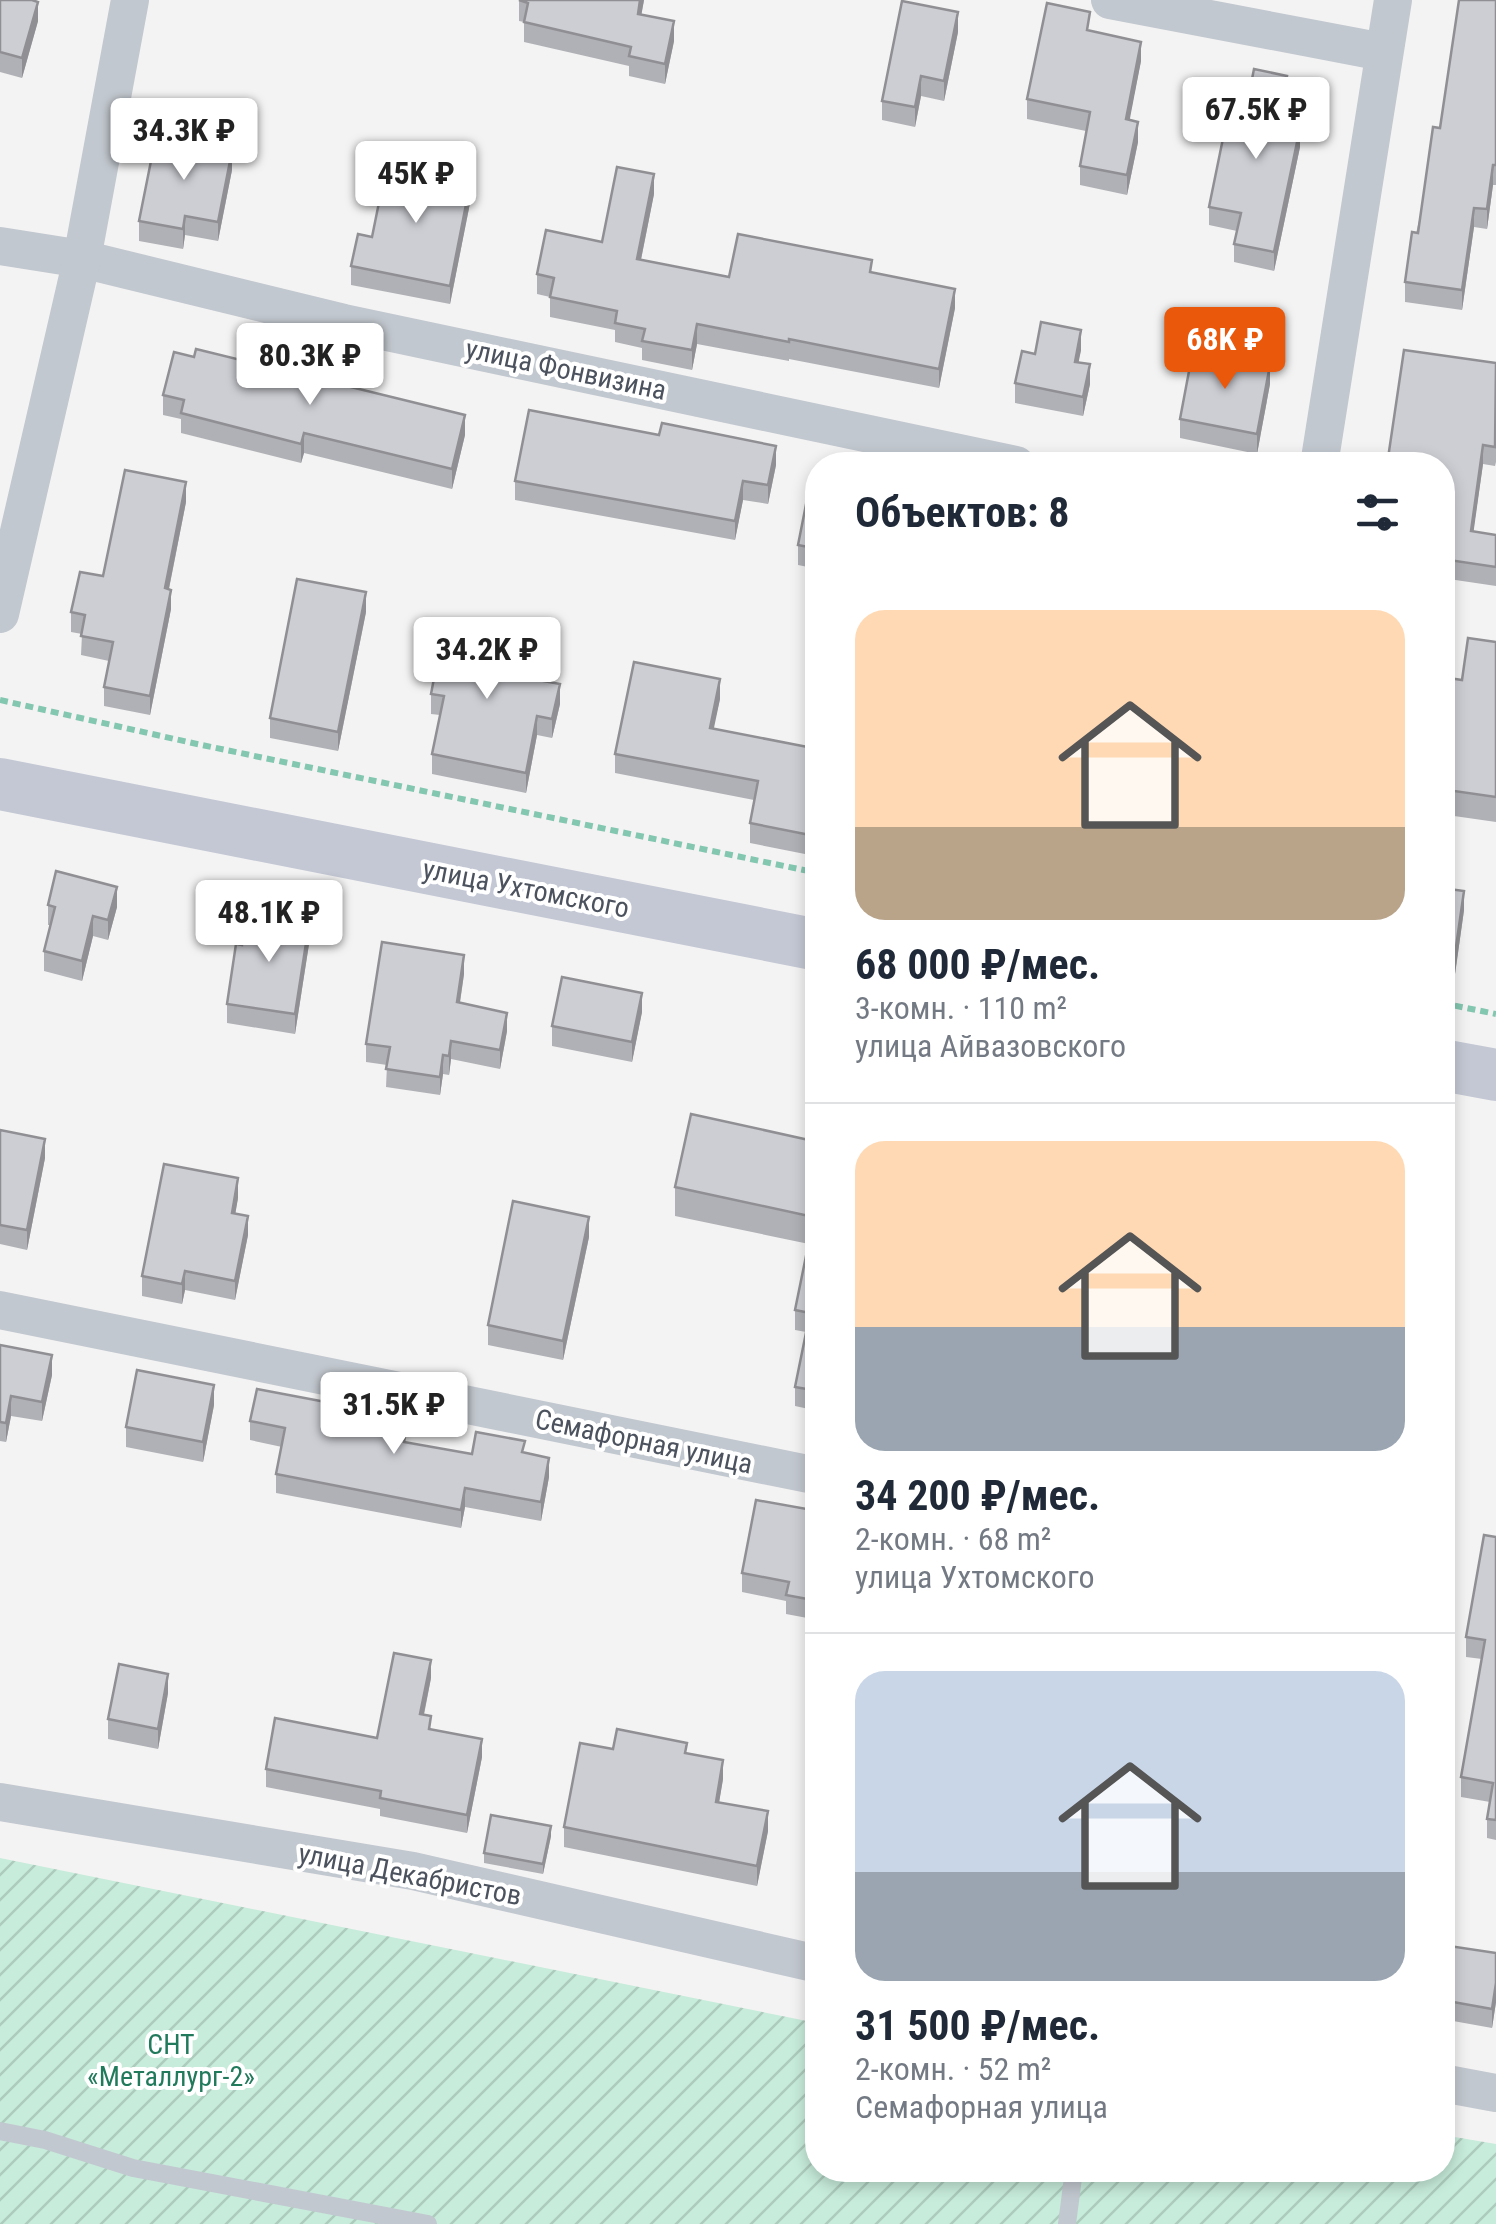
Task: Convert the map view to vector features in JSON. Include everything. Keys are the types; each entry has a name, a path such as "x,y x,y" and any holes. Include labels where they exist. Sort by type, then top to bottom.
{"street":[{"path":"0,614 82,260 130,0"},
{"path":"1110,0 1383,52"},
{"path":"1321,452 1393,0"},
{"name":"улица Фонвизина","path":"0,246 82,260 344,323 954,452"},
{"name":"улица Ухтомского","path":"0,784 805,943"},
{"path":"1455,1068 1496,1076"},
{"name":"Семафорная улица","path":"0,1310 805,1473"},
{"name":"улица Декабристов","path":"0,1802 413,1871 805,1961"},
{"path":"1455,2085 1496,2093"}],"lane":[{"path":"0,2131 45,2140 133,2168 428,2224"},
{"path":"1068,2224 1073,2182"}],"path":[{"path":"0,700 805,870"},
{"path":"1455,1006 1496,1014"}],"green space":[{"name":"СНТ «Металлург-2»","path":"0,1858 805,2021 805,2182 1455,2182 1455,2137 1496,2144 1496,2224 0,2224"}],"building":[{"path":"0,0 38,2 22,58 0,52"},
{"path":"519,0 640,0 638,14 674,21 665,64 629,56 631,47 524,22 528,3"},
{"path":"1459,0 1496,0 1496,165 1487,209 1474,208 1462,290 1405,282 1412,232 1418,233 1433,127 1440,128"},
{"path":"902,1 958,12 944,81 921,76 915,107 882,101"},
{"path":"1047,3 1090,12 1087,30 1141,42 1126,119 1138,122 1127,175 1080,166 1090,112 1027,99"},
{"path":"1254,69 1287,76 1277,124 1300,128 1274,252 1234,244 1241,213 1209,207 1228,114 1233,115 1238,87 1250,89"},
{"path":"156,136 232,151 218,222 185,216 183,229 139,221"},
{"path":"387,163 471,179 450,286 351,266 358,234 372,237"},
{"path":"617,167 654,174 637,259 729,277 738,234 872,260 870,272 955,289 939,369 697,324 692,350 642,341 645,329 615,323 617,311 550,297 554,278 537,274 546,230 602,242"},
{"path":"1041,322 1081,330 1075,362 1090,364 1083,397 1015,383 1022,351 1035,354"},
{"path":"196,349 465,415 452,469 304,433 301,444 181,413 184,400 163,395 174,352 194,357"},
{"path":"1193,350 1270,365 1257,434 1180,419"},
{"path":"1404,350 1496,363 1495,447 1483,445 1471,531 1496,535 1496,567 1455,561 1455,452 1389,452"},
{"path":"529,410 659,435 662,423 776,446 768,485 743,481 735,521 515,481"},
{"path":"125,470 186,482 165,588 171,590 150,696 104,687 113,642 81,636 85,615 71,612 80,572 103,576"},
{"path":"805,510 805,546 798,545"},
{"path":"297,579 366,592 338,732 270,718"},
{"path":"444,626 513,640 506,674 560,684 552,719 537,716 526,773 432,754 444,696 431,694"},
{"path":"1468,638 1496,642 1496,797 1455,791 1455,679 1462,680"},
{"path":"634,662 720,679 710,728 805,746 805,834 750,823 758,781 615,754"},
{"path":"56,871 117,887 108,920 93,916 82,961 44,951 55,907 48,905"},
{"path":"1455,890 1464,891 1455,954"},
{"path":"247,915 309,924 295,1014 227,1004 236,944 242,945"},
{"path":"382,942 464,955 457,1002 507,1013 500,1050 451,1041 449,1056 443,1055 440,1077 386,1069 390,1047 366,1044"},
{"path":"562,977 642,993 632,1042 552,1026"},
{"path":"691,1114 805,1139 805,1215 675,1187"},
{"path":"0,1130 45,1139 27,1230 0,1225"},
{"path":"164,1164 238,1178 232,1213 248,1216 235,1281 185,1271 182,1284 142,1276"},
{"path":"513,1201 589,1217 563,1341 488,1325"},
{"path":"805,1261 805,1312 795,1310"},
{"path":"805,1338 805,1389 795,1387"},
{"path":"0,1345 52,1355 42,1402 11,1396 6,1423 0,1422"},
{"path":"137,1370 214,1385 203,1442 126,1427"},
{"path":"257,1389 331,1403 328,1415 406,1430 404,1442 472,1454 476,1432 525,1441 522,1452 549,1458 541,1502 465,1488 461,1510 276,1474 285,1428 250,1421"},
{"path":"756,1500 805,1509 805,1599 786,1595 789,1582 742,1573"},
{"path":"1484,1535 1496,1537 1496,1820 1487,1819 1493,1783 1461,1777 1485,1640 1466,1637"},
{"path":"394,1653 431,1660 420,1714 431,1716 429,1729 482,1739 467,1815 380,1798 381,1791 266,1769 275,1718 377,1738"},
{"path":"119,1664 168,1674 158,1729 108,1719"},
{"path":"617,1729 687,1743 685,1753 723,1760 716,1802 768,1811 757,1866 564,1827 580,1743 613,1749"},
{"path":"491,1815 551,1826 543,1864 484,1853"},
{"path":"1455,1947 1496,1953 1492,2009 1455,2002"}]}
